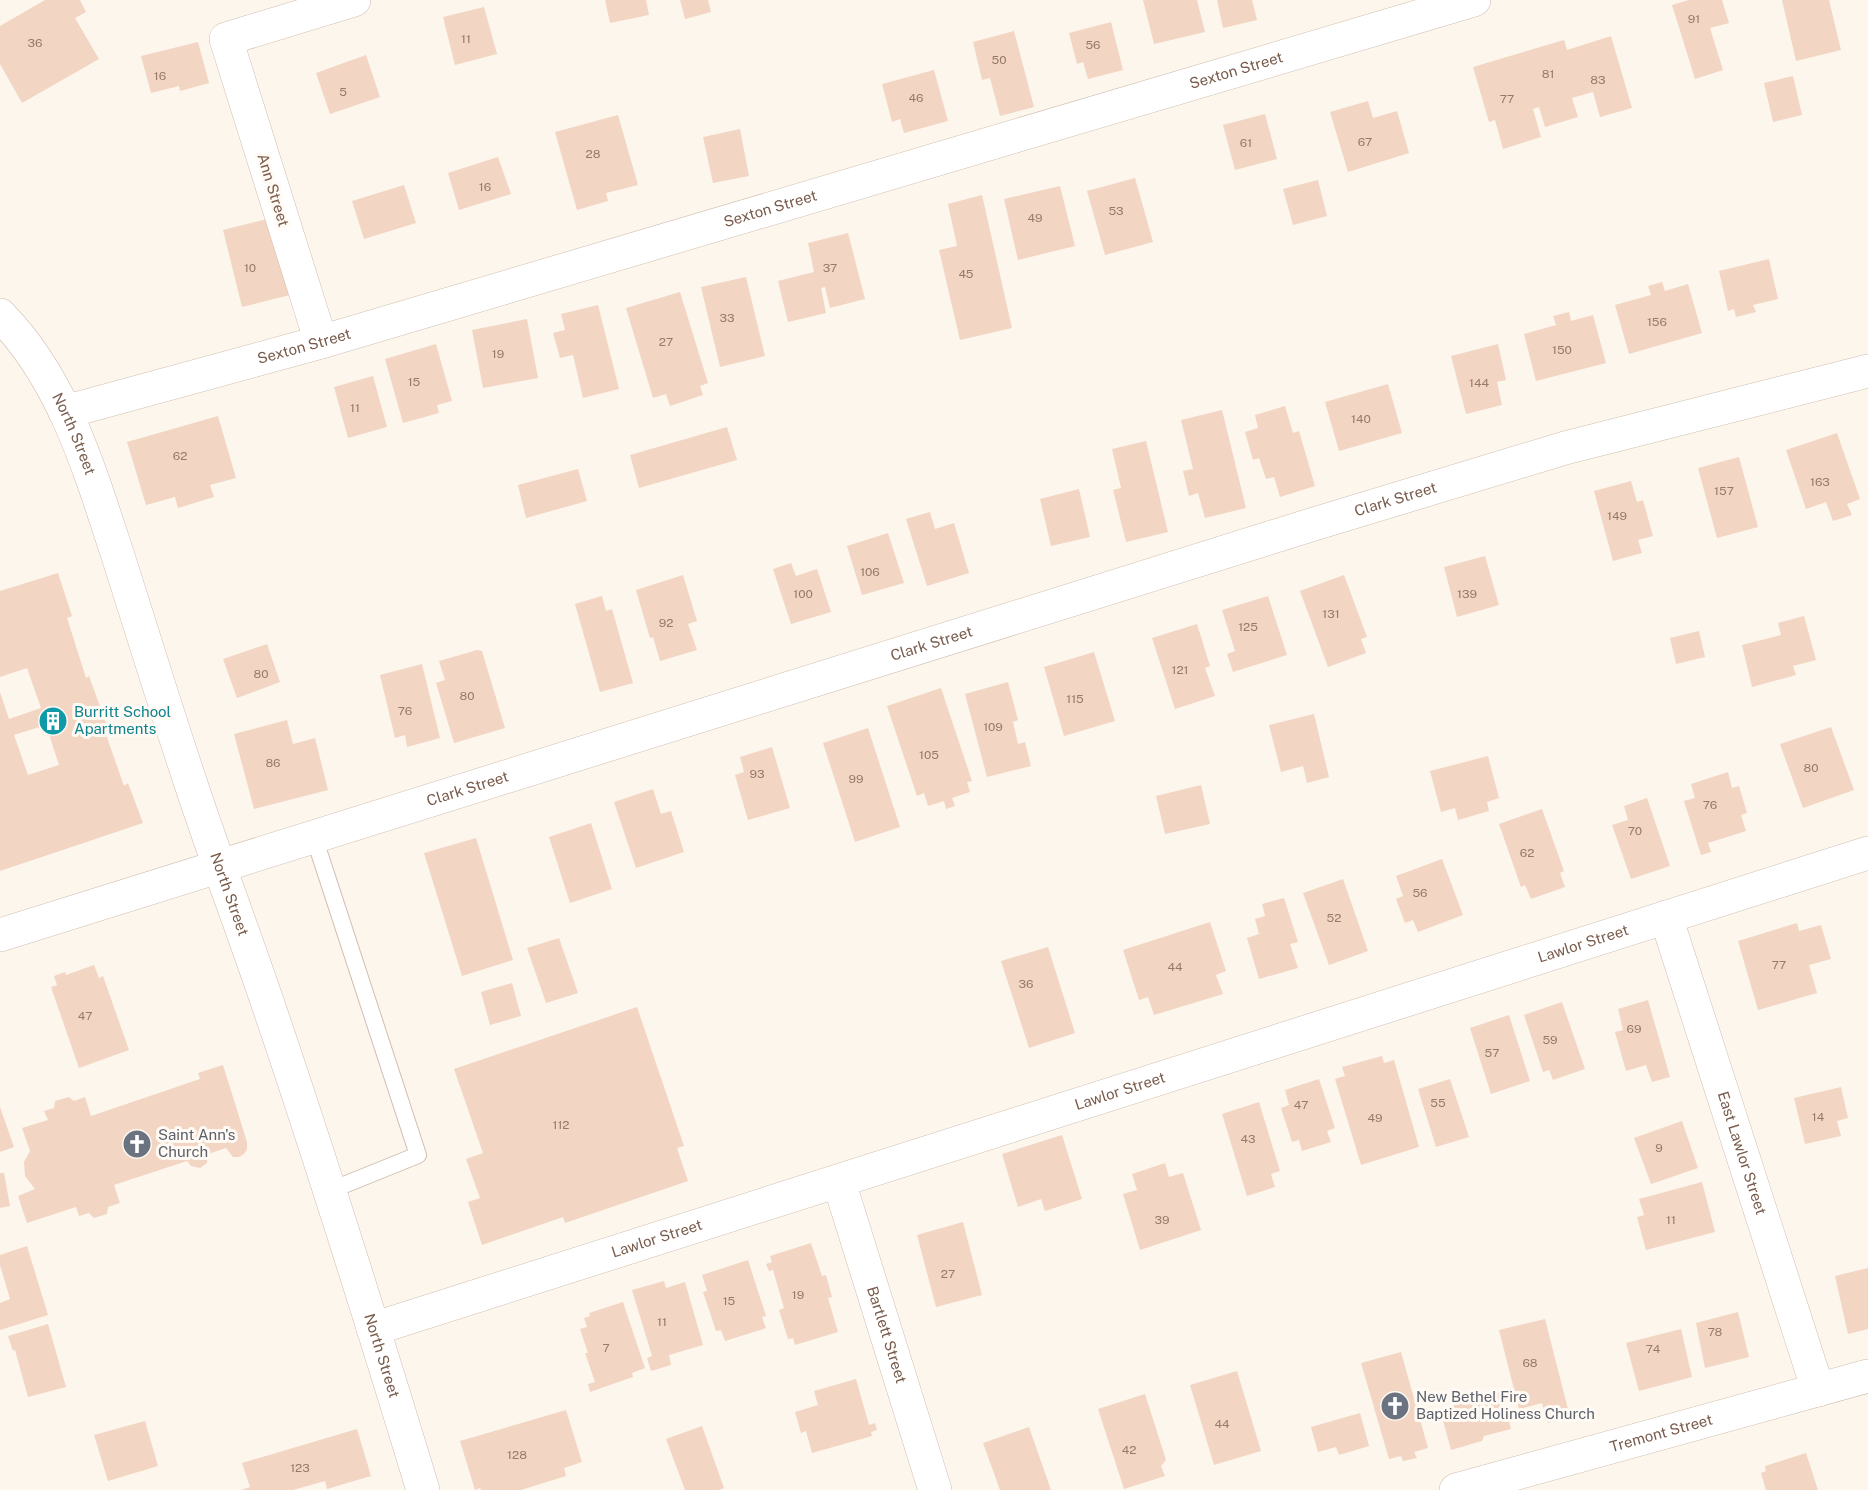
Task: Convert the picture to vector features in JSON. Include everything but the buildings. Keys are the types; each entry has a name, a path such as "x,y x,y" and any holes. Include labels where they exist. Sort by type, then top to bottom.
{"street":[{"name":"Ann Street","path":"321,342 226,39 354,0"},
{"name":"Sexton Street","path":"65,412 321,342 1410,8 1473,0"},
{"name":"North Street","path":"0,315 39,364 65,412 96,491 187,771 272,1014 374,1329 423,1490"},
{"name":"Clark Street","path":"0,935 1302,527 1553,452 1868,371"},
{"name":"Lawlor Street","path":"374,1329 1868,853"},
{"name":"East Lawlor Street","path":"1666,917 1818,1390"},
{"name":"Bartlett Street","path":"839,1182 935,1490"},
{"name":"Tremont Street","path":"1456,1490 1868,1376"}],"lane":[{"path":"314,837 418,1155 329,1191"}],"place":[{"name":"Burritt School Apartments","path":"53,721"},
{"name":"Saint Ann's Church","path":"137,1144"},
{"name":"New Bethel Fire Baptized Holiness Church","path":"1395,1406"}]}
